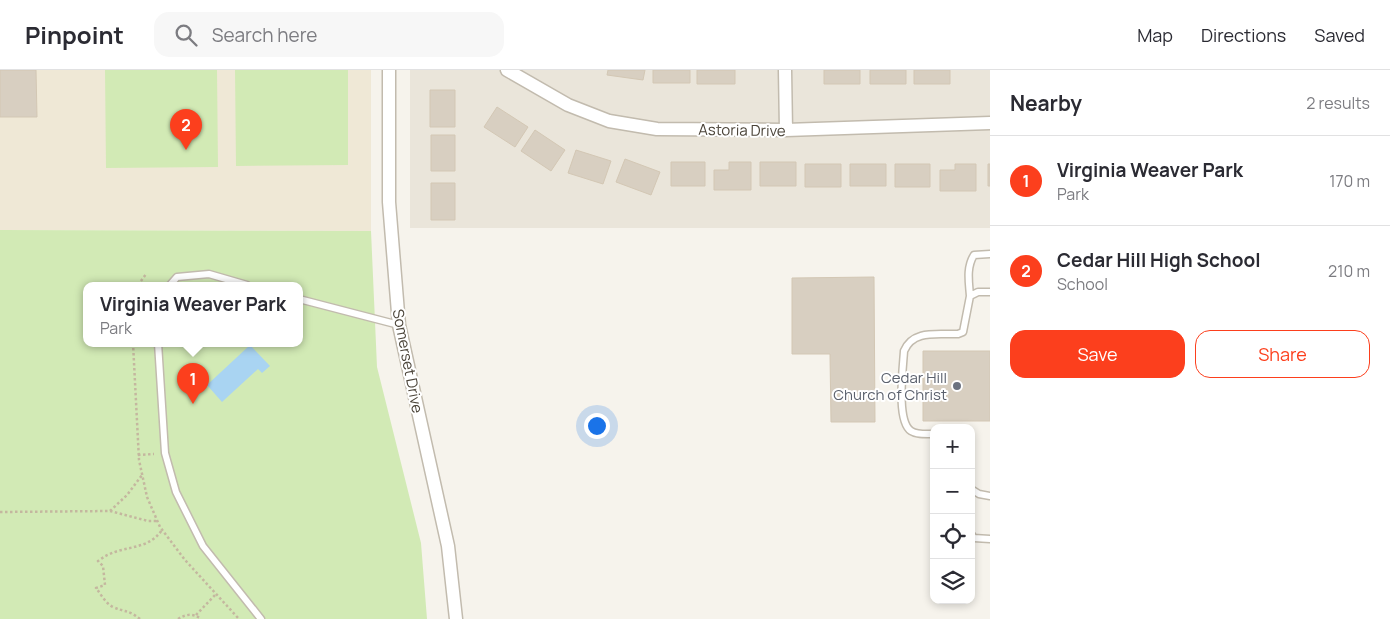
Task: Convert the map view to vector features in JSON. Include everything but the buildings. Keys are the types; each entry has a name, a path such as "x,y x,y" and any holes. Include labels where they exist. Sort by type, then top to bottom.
{"street":[{"name":"Somerset Drive","path":"389,70 389,202 399,325 448,546 456,619"},
{"name":"Astoria Drive","path":"507,70 568,105 609,122 657,129 786,130 990,124"},
{"path":"785,70 786,130"}],"lane":[{"path":"930,434 919,434 910,431 902,417 904,351 907,342 916,336 958,334 963,332 970,296 969,270 971,261 974,255 990,254"},
{"path":"173,282 177,277 208,274 237,282"},
{"path":"970,296 978,292 990,292"},
{"path":"303,300 399,325"},
{"path":"158,347 165,453 176,492 203,546 261,619"},
{"path":"975,492 990,496"},
{"path":"975,538 990,539"}],"path":[{"path":"140,282 146,274"},
{"path":"138,455 165,453"},
{"path":"110,511 127,495 142,475"},
{"path":"0,512 110,511 148,521 158,521"},
{"path":"140,619 130,611 115,608 106,602 96,588 105,586 103,566 98,561 118,549 145,545 154,541 162,530"},
{"path":"196,615 216,594"},
{"path":"178,619 187,614 196,615 200,619"}],"shaded area":[{"path":"0,70 371,70 371,231 0,230"},
{"path":"410,70 990,70 990,228 410,228"}],"green space":[{"path":"105,70 217,70 218,167 106,168"},
{"path":"235,70 348,70 348,165 236,166"},
{"path":"0,230 371,231 377,367 421,543 427,619 0,619"}],"water":[{"path":"248,347 252,347 270,366 262,373 258,369 222,402 207,385"}],"place":[{"name":"Cedar Hill High School","path":"186,150"},
{"name":"Cedar Hill Church of Christ","path":"957,386"},
{"name":"Virginia Weaver Park","path":"193,404"}]}
